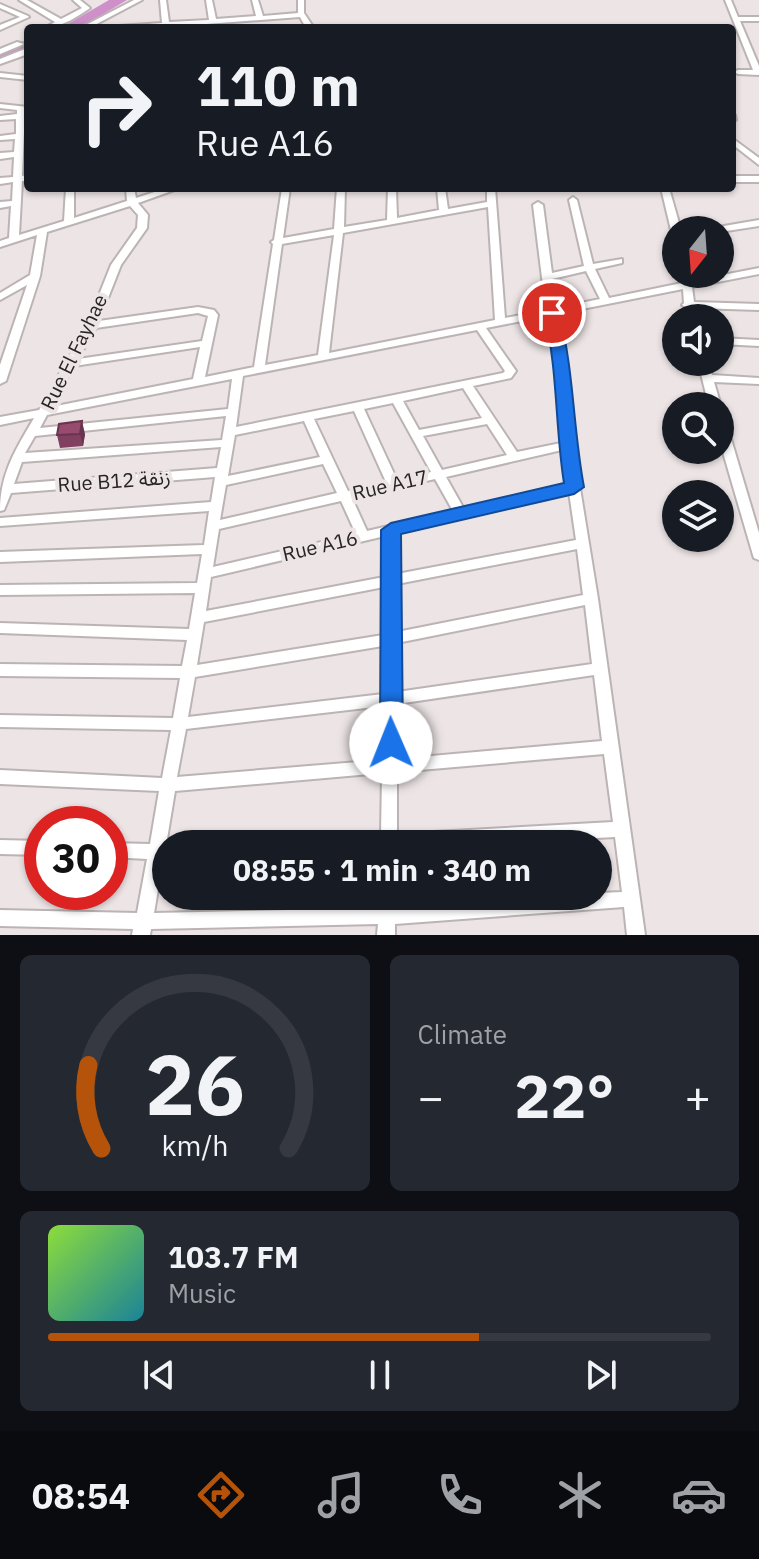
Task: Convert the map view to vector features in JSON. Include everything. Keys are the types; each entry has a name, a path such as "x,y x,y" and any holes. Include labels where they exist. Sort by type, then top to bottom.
{"street":[{"path":"22,0 61,22"},
{"path":"57,24 87,8 76,0"},
{"path":"92,24 138,0"},
{"path":"110,24 150,0"},
{"path":"163,0 166,24"},
{"path":"209,0 213,21"},
{"path":"255,0 260,18"},
{"path":"301,0 308,24"},
{"path":"728,0 735,19 747,36 759,73 738,72"},
{"path":"0,6 41,24"},
{"path":"178,24 303,15"},
{"path":"2,25 26,17"},
{"path":"735,19 759,19"},
{"path":"0,52 20,44"},
{"path":"0,62 24,53"},
{"path":"0,75 24,78"},
{"path":"0,106 23,111"},
{"path":"0,118 23,111"},
{"path":"14,240 16,203 23,178 19,154 23,111"},
{"path":"0,138 20,136"},
{"path":"736,143 759,162"},
{"path":"0,156 19,154"},
{"path":"0,181 23,178"},
{"path":"736,179 759,179"},
{"path":"69,222 70,192"},
{"name":"Rue El Fayhae","path":"0,507 7,489 10,466 45,413 92,325 109,279 142,228 143,215 132,202 131,192"},
{"path":"0,244 163,192"},
{"path":"259,370 285,192"},
{"path":"323,357 341,192"},
{"path":"392,192 392,222"},
{"path":"442,192 444,211"},
{"path":"491,192 500,322"},
{"path":"666,192 672,216"},
{"path":"573,200 589,267 606,301"},
{"path":"0,205 16,203"},
{"path":"276,242 491,204"},
{"path":"538,205 546,277 560,347 567,445 636,935"},
{"path":"734,227 759,223"},
{"path":"0,227 15,226"},
{"path":"0,381 35,276 43,230"},
{"path":"546,277 619,261"},
{"path":"734,274 759,271"},
{"path":"0,297 35,276"},
{"path":"0,421 552,313 662,286"},
{"path":"734,306 759,307"},
{"path":"92,325 206,310 213,315 198,382"},
{"path":"10,466 230,437 507,376 511,371 479,326"},
{"path":"734,342 759,343"},
{"path":"72,363 208,343"},
{"path":"163,830 168,785 190,672 238,375"},
{"path":"711,392 707,378 759,381"},
{"path":"467,386 514,457"},
{"path":"397,400 460,513"},
{"path":"358,408 393,485"},
{"path":"30,433 233,412"},
{"path":"308,418 363,536"},
{"path":"416,434 490,420"},
{"name":"Rue A17","path":"213,526 567,445"},
{"name":"Rue B12 زنقة","path":"7,489 221,477 327,459"},
{"path":"733,464 759,555"},
{"name":"Rue A16","path":"0,590 204,581 363,536 574,487"},
{"path":"0,522 216,506"},
{"path":"390,830 391,530"},
{"path":"198,618 583,543"},
{"path":"0,557 209,549"},
{"path":"0,670 190,672 391,639 591,599"},
{"path":"0,628 195,635"},
{"path":"0,721 179,724 391,699 599,669"},
{"path":"0,777 168,785 609,747"},
{"path":"604,830 620,829"},
{"path":"0,847 24,848"},
{"path":"128,851 152,852"},
{"path":"142,928 152,888"},
{"path":"0,918 142,928 386,916 630,899"},
{"path":"386,910 386,935"}],"building":[{"path":"82,421 80,434 57,435 59,424"}],"waterway":[{"path":"76,24 120,0"},
{"path":"0,54 24,46"}],"route":[{"path":"391,743 391,530 574,487 567,445 560,347 552,313"}]}
